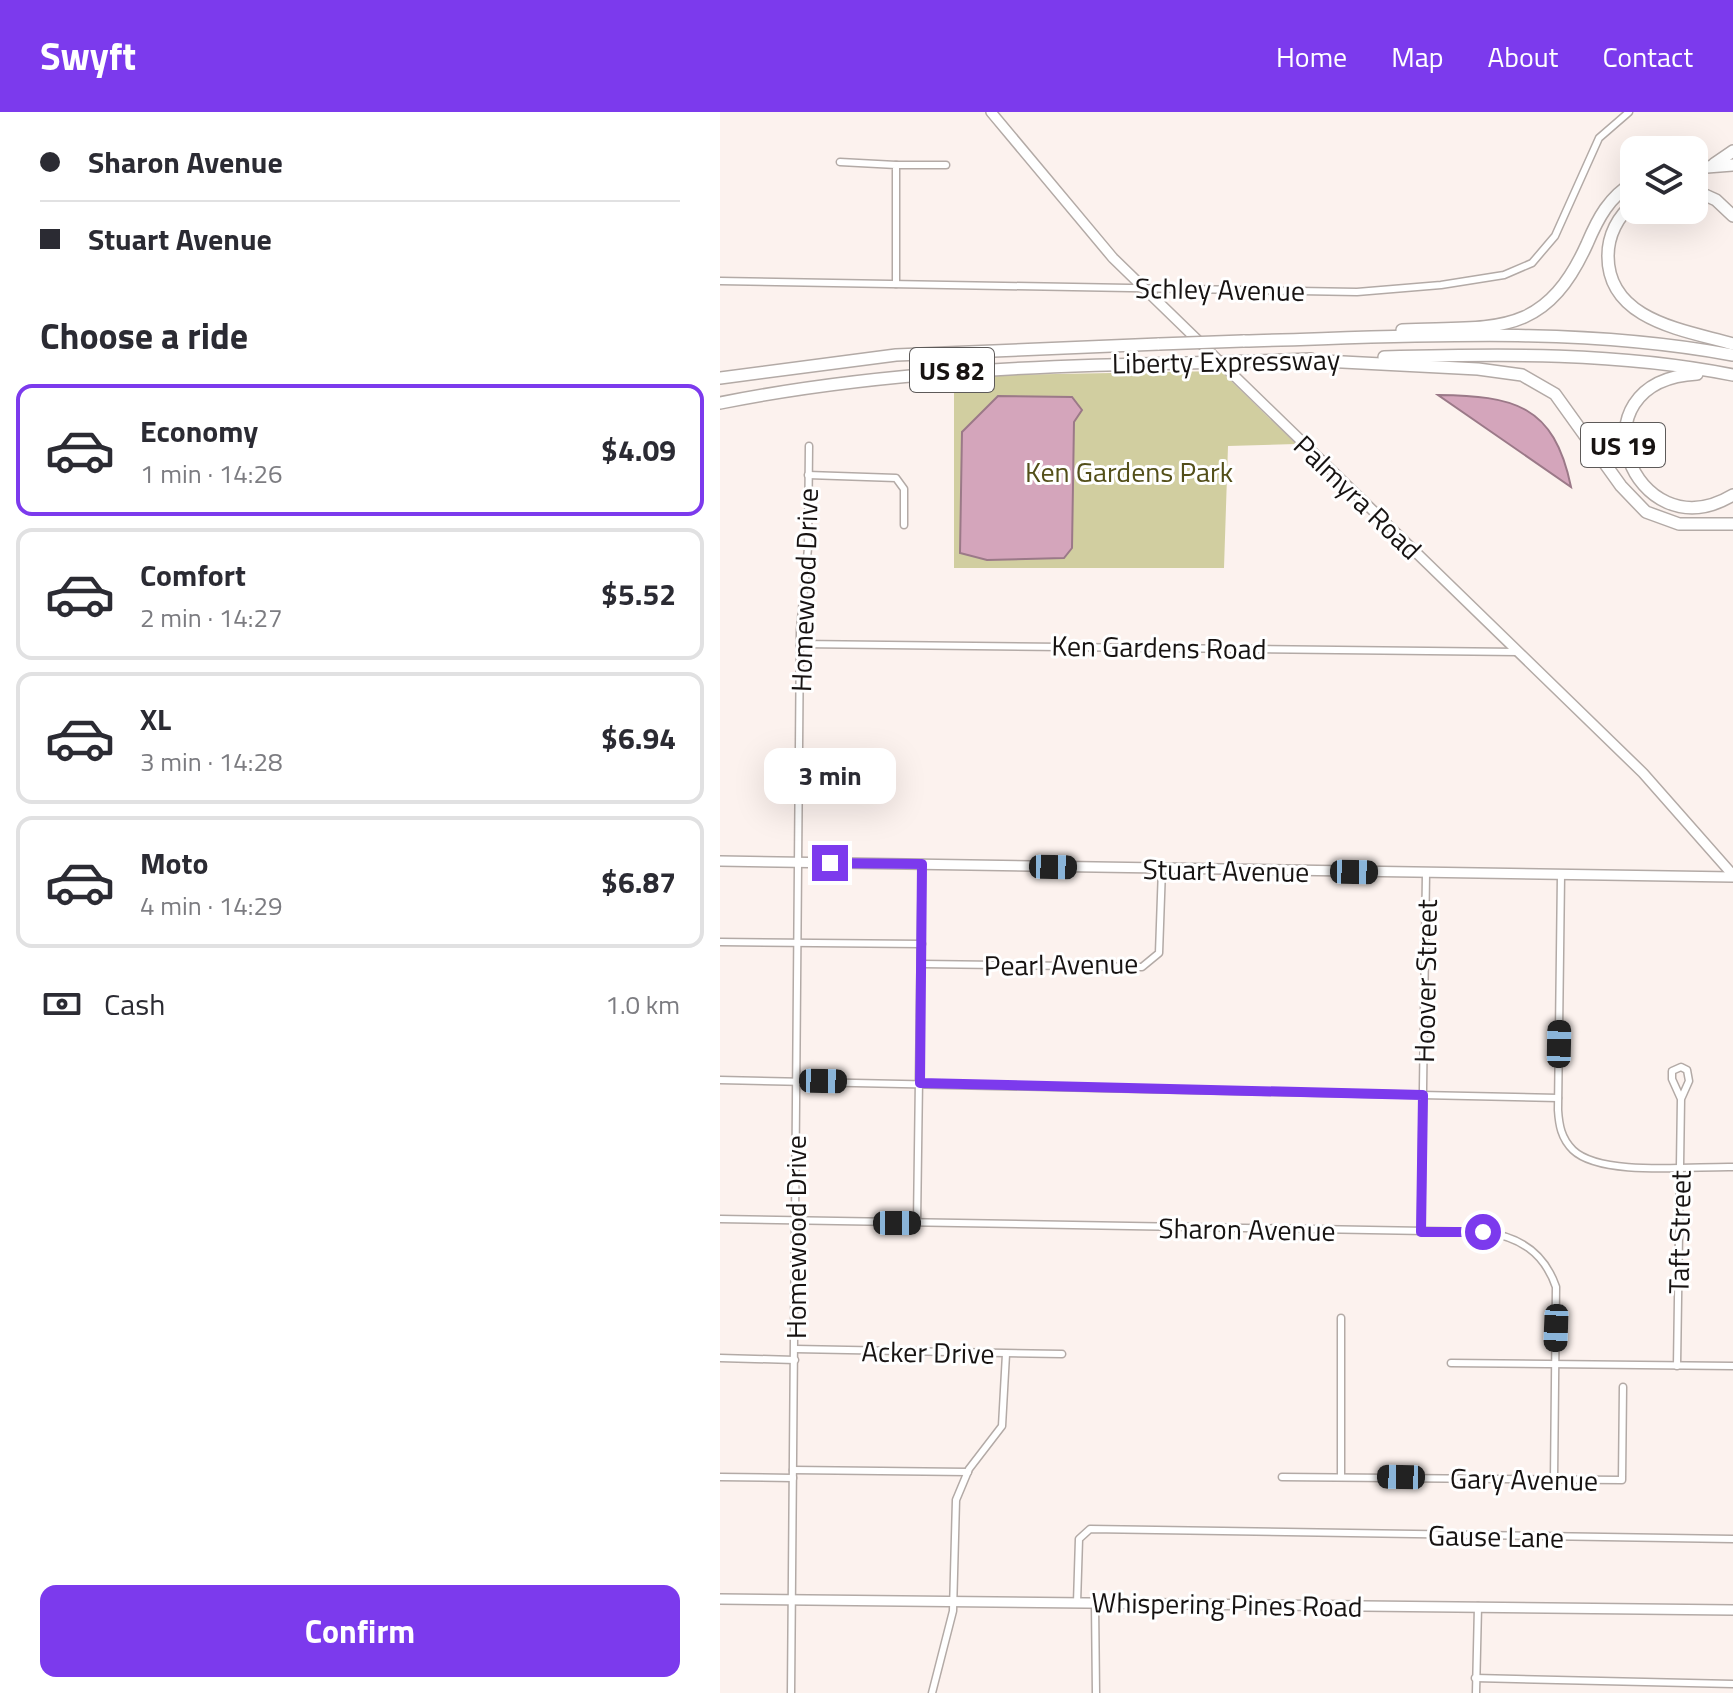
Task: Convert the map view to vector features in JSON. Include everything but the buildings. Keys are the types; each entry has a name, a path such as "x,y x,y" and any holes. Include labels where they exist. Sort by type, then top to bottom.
{"highway":[{"path":"1708,166 1733,151"},
{"path":"1708,166 1733,165"},
{"path":"1415,333 1500,324 1542,309 1570,280 1607,204 1620,193"},
{"path":"1708,196 1733,216"},
{"path":"1620,218 1609,242 1610,272 1619,293 1648,318 1732,349"},
{"path":"1415,333 1572,336 1732,349"},
{"name":"Liberty Expressway","path":"720,378 886,355 1415,333"},
{"path":"1422,361 1565,355 1645,361 1731,375"},
{"name":"Liberty Expressway","path":"720,403 847,381 955,370 1255,361 1422,361"},
{"path":"1422,361 1508,371 1534,379 1561,401 1621,486 1646,512 1679,524 1733,524"},
{"name":"US 19","path":"1731,375 1685,374 1652,387 1631,410 1623,441 1635,476 1657,497 1695,507 1716,504 1733,495"}],"street":[{"name":"Palmyra Road","path":"991,112 1042,177 1143,287 1643,773 1733,876"},
{"name":"Schley Avenue","path":"720,281 1357,292 1441,285 1515,271 1537,259 1555,236 1599,138 1616,119 1629,112"},
{"path":"840,162 946,165"},
{"path":"896,165 896,284"},
{"name":"Homewood Drive","path":"791,1693 800,644 808,548 809,446"},
{"path":"808,475 896,478 904,489 904,525"},
{"name":"Ken Gardens Road","path":"800,644 1518,652"},
{"name":"Stuart Avenue","path":"720,861 1733,876"},
{"path":"917,1223 922,864"},
{"name":"Pearl Avenue","path":"922,964 1142,967 1159,953 1162,868"},
{"name":"Hoover Street","path":"1421,1232 1426,873"},
{"path":"1561,875 1558,1098 1562,1133 1576,1153 1607,1165 1733,1167"},
{"path":"720,942 922,944"},
{"name":"Taft Street","path":"1677,1366 1681,1099 1688,1074 1687,1070 1676,1067 1672,1079 1681,1099"},
{"path":"720,1080 1558,1098"},
{"name":"Sharon Avenue","path":"720,1219 1509,1236 1535,1252 1548,1269 1556,1287 1554,1479"},
{"path":"1341,1318 1341,1477"},
{"name":"Acker Drive","path":"795,1349 1062,1354"},
{"path":"932,1693 954,1601 956,1500 968,1472 1002,1426 1006,1354"},
{"path":"720,1358 795,1360"},
{"path":"1451,1363 1733,1366"},
{"name":"Gary Avenue","path":"1282,1477 1622,1480 1623,1387"},
{"path":"720,1477 968,1472"},
{"name":"Gause Lane","path":"1077,1603 1079,1539 1083,1532 1733,1539"},
{"name":"Whispering Pines Road","path":"720,1599 1733,1610"},
{"path":"1095,1603 1096,1693"},
{"path":"1476,1693 1478,1606"},
{"path":"1475,1678 1733,1684"}],"green space":[{"name":"Ken Gardens Park","path":"1221,371 1296,444 1228,446 1224,568 954,568 954,376"}],"shaded area":[{"path":"1438,395 1488,398 1526,410 1554,438 1571,487"},
{"path":"998,396 1072,397 1082,410 1074,422 1072,548 1064,558 987,560 960,553 962,432"}],"route":[{"path":"830,863 922,864 920,1083 1423,1095 1421,1232 1483,1232"}]}
